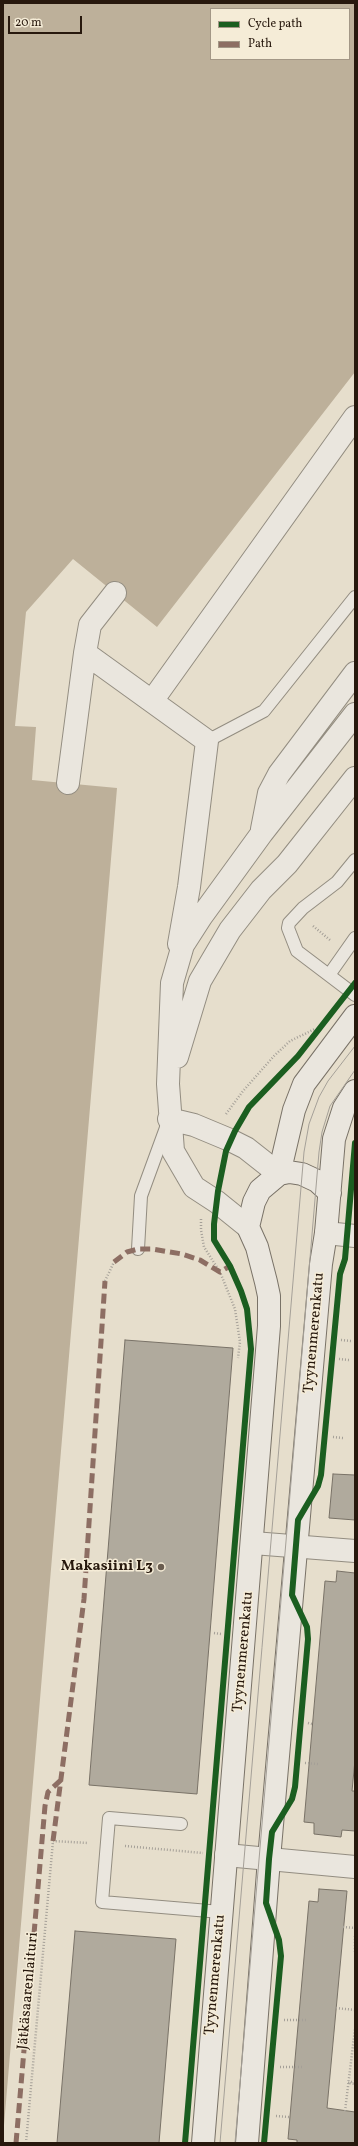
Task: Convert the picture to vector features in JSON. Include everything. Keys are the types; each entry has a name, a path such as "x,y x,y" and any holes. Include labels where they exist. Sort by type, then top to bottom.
{"street":[{"path":"152,701 355,417"},
{"path":"68,783 90,625 115,593"},
{"path":"85,653 208,741 189,887 172,983 168,1084 169,1119 173,1151 194,1187 217,1202 248,1227 254,1202 260,1190 279,1174 289,1172 302,1174 317,1181 330,1193"},
{"path":"262,834 269,793 279,774 355,673"},
{"path":"172,983 183,945 201,916 262,834 355,714"},
{"path":"168,1084 200,981 230,930 261,890 287,864 355,778"},
{"path":"279,1174 294,1110 304,1084 355,1016"},
{"name":"Tyynenmerenkatu","path":"247,2143 269,1859 321,1264 326,1233 334,1139 344,1108 355,1091"},
{"path":"169,1119 194,1125 230,1140 246,1148 279,1174"},
{"name":"Tyynenmerenkatu","path":"202,2143 253,1543 269,1326 269,1304 257,1247 248,1227"},
{"path":"326,1233 355,1236"},
{"path":"253,1543 355,1550"},
{"path":"226,1855 355,1867"}],"lane":[{"path":"208,741 264,711 355,597"},
{"path":"355,860 337,882 303,908 289,922 288,928 297,951 355,995"},
{"path":"329,975 355,938"},
{"path":"138,1249 141,1196 169,1119"},
{"path":"181,1824 109,1818 102,1902 221,1912"}],"path":[{"path":"303,908 315,929 345,951"},
{"path":"312,1038 321,1026"},
{"path":"226,1115 243,1091 279,1051 298,1036 321,1026"},
{"path":"201,1216 201,1230 204,1247 220,1272 235,1309 240,1342 238,1358"},
{"path":"105,1281 114,1262"},
{"path":"334,1338 334,1345"},
{"path":"341,1340 351,1341"},
{"path":"332,1360 333,1353"},
{"path":"340,1359 349,1360"},
{"path":"333,1437 343,1438"},
{"path":"308,1723 312,1724"},
{"path":"305,1763 318,1764"},
{"path":"107,1845 204,1854"},
{"path":"343,1927 355,1928"},
{"path":"355,1936 355,1954"},
{"path":"336,2008 355,2010"},
{"path":"284,2020 307,2020"},
{"path":"345,2111 355,2029"},
{"path":"280,2067 303,2067"},
{"path":"348,2083 355,2081"},
{"path":"348,2083 355,2084"},
{"path":"276,2116 290,2117"}],"shaded area":[{"path":"3,3 355,3 355,372 157,627 73,559 26,612 15,726 36,727 32,780 117,788 3,2137"}],"building":[{"name":"Makasiini L3","path":"125,1340 233,1348 197,1794 89,1785"},
{"path":"333,1474 355,1475 355,1520 329,1518"},
{"path":"337,1571 355,1573 355,1760 352,1791 355,1791 355,1831 342,1830 341,1837 314,1834 314,1823 304,1822 325,1581 336,1582"},
{"path":"319,1889 347,1891 327,2108 355,2112 355,2143 297,2143 297,2140 288,2139 309,1901 318,1902"},
{"path":"75,1931 176,1939 159,2143 57,2143"}],"tram line":[{"path":"220,2143 304,1152 309,1124 319,1097 328,1081 355,1046"},
{"path":"235,2143 319,1152 322,1132 330,1106 355,1070"}],"marked path":[{"path":"114,1262 127,1252 138,1249 152,1249 182,1254 200,1260 220,1272 230,1266"},
{"path":"53,1841 84,1599 105,1281"},
{"path":"16,2143 45,1806 48,1792 62,1779"}],"cycle path":[{"path":"185,2143 251,1349 247,1309 241,1291 230,1266 214,1240 214,1224 218,1191 226,1151 235,1131 249,1107 298,1056 355,983"},
{"path":"264,2143 281,1956 279,1940 266,1903 269,1859 272,1832 292,1799 295,1787 308,1639 307,1627 292,1595 298,1520 318,1486 321,1475 340,1274 345,1259 355,1143"}],"place":[{"name":"Makasiini L3","path":"161,1567"}]}
